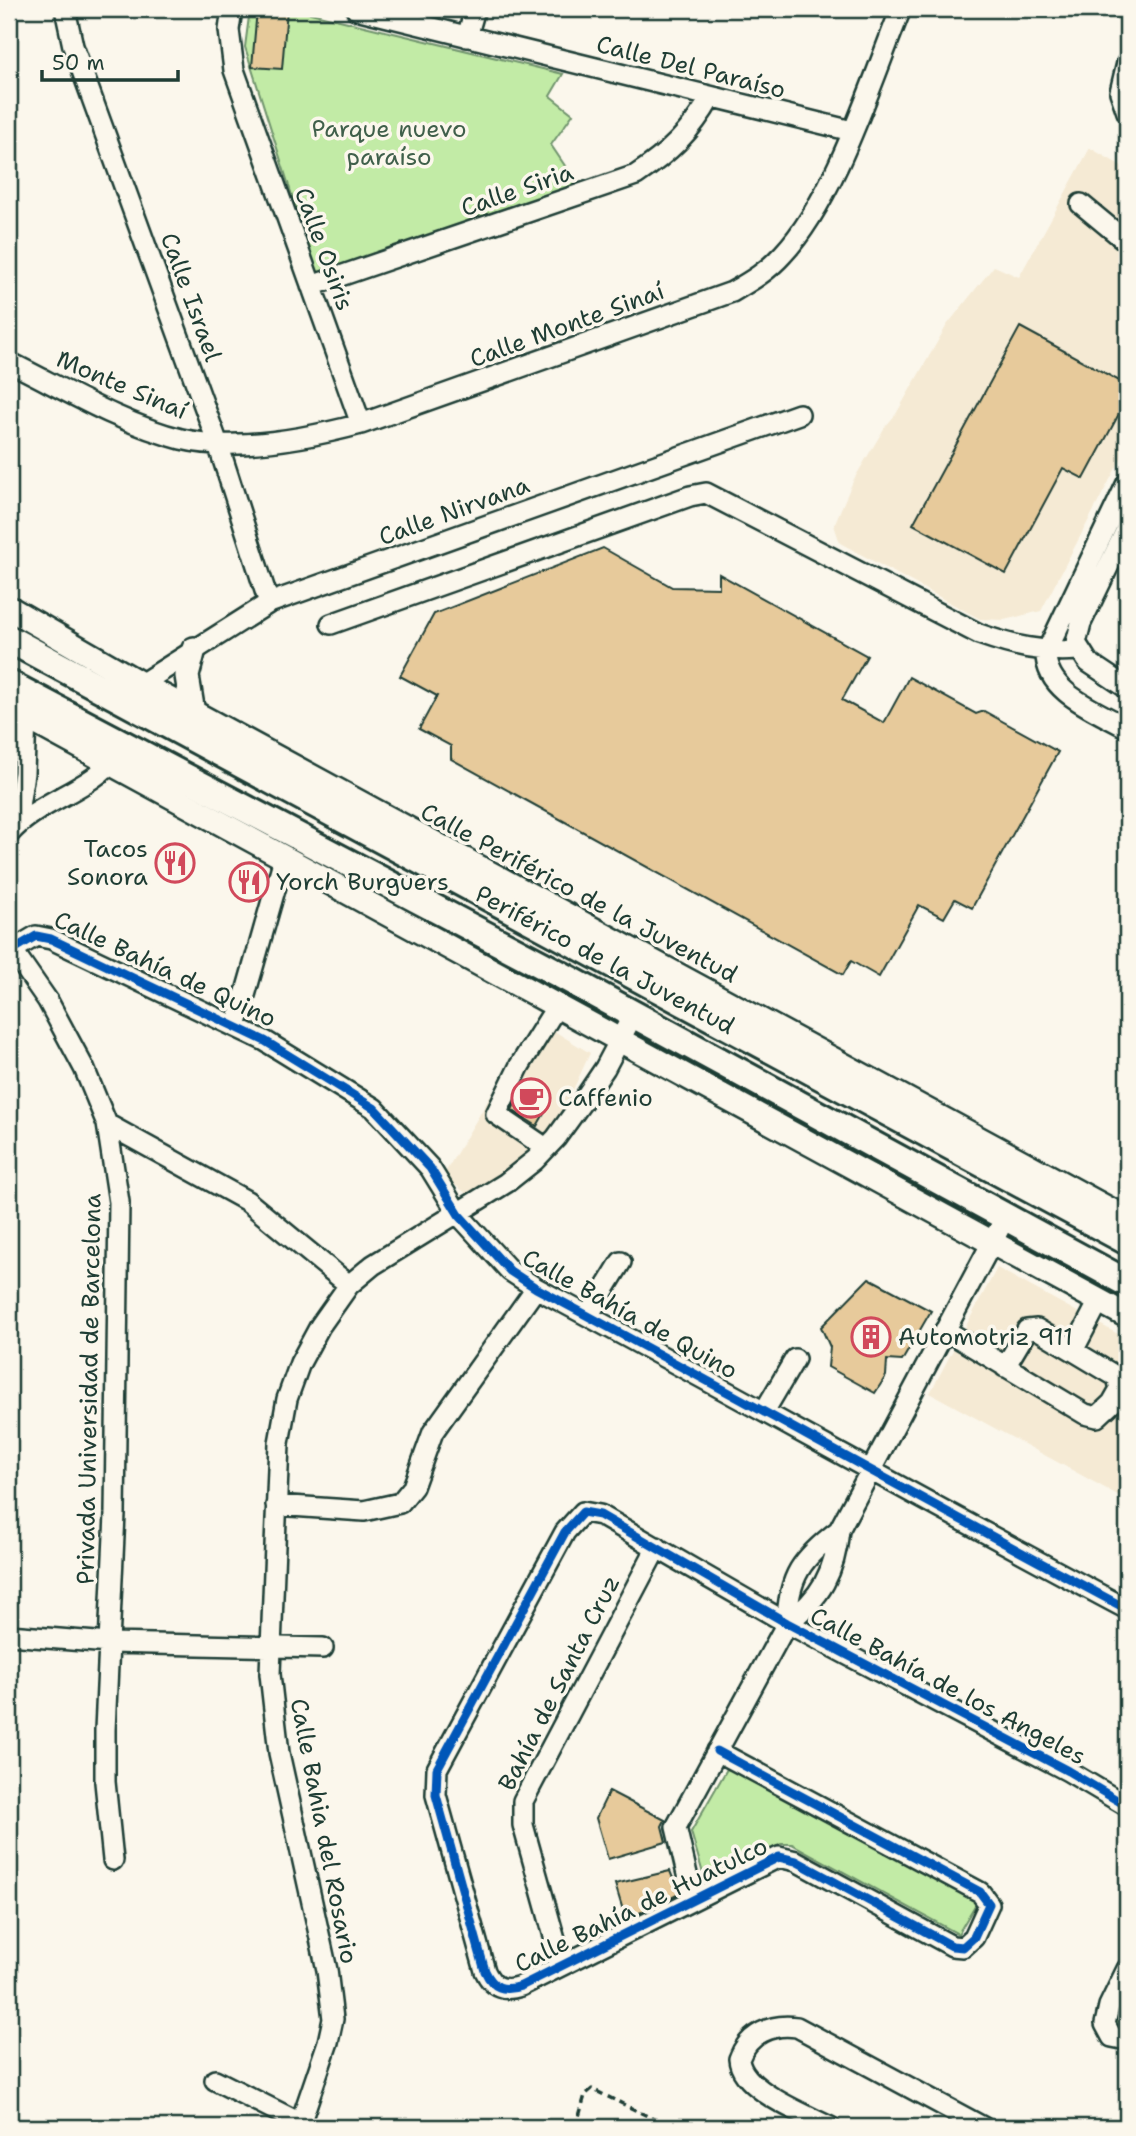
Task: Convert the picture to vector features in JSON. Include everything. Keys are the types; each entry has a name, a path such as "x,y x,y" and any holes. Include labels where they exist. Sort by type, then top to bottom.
{"highway":[{"path":"9,631 44,658"},
{"name":"Periférico de la Juventud","path":"9,639 1127,1241"},
{"name":"Periférico de la Juventud","path":"9,684 24,708 633,1015 1127,1283"}],"main road":[{"name":"Calle Periférico de la Juventud","path":"9,608 193,713 1127,1219"},
{"path":"193,713 187,676 194,649"},
{"path":"117,755 284,858 1127,1316"}],"street":[{"name":"Calle Israel","path":"65,9 73,46 218,444 269,603"},
{"name":"Calle Osiris","path":"232,9 229,30 234,69 361,424"},
{"name":"Calle Del Paraíso","path":"356,9 852,131"},
{"path":"467,37 474,9"},
{"name":"Calle Monte Sinaí","path":"218,444 310,437 361,424 732,292 761,275 784,254 806,225 852,131 901,9"},
{"path":"1127,63 1120,92 1127,112"},
{"name":"Calle Siria","path":"311,286 636,175 667,155 683,139 711,97"},
{"path":"1081,204 1127,243"},
{"name":"Monte Sinaí","path":"9,362 154,430 182,439 218,444"},
{"name":"Calle Nirvana","path":"141,684 269,603 799,414"},
{"path":"1127,483 1046,653 1052,678 1062,688 1127,728"},
{"path":"331,624 690,496 706,493 979,634 1019,648 1046,653 1078,650"},
{"path":"1127,528 1081,623 1076,643 1088,663 1127,688"},
{"path":"12,830 24,773 24,708"},
{"path":"12,830 117,755"},
{"path":"236,1027 284,858"},
{"name":"Calle Bahía de Quino","path":"11,947 28,938 44,936 236,1027 334,1081 374,1108 430,1168 459,1214 510,1271 536,1288 765,1410 870,1473 1127,1609"},
{"name":"Privada Universidad de Barcelona","path":"11,947 48,1001 84,1068 107,1124 119,1202 115,1514 105,1782 113,1860"},
{"path":"546,1148 496,1114 520,1065 557,1006"},
{"name":"Calle Bahia del Rosario","path":"302,2126 328,2042 332,2000 279,1753 270,1648 279,1443 287,1399 300,1363 320,1326 349,1284 382,1259 506,1183 546,1148 590,1091 633,1015"},
{"path":"107,1124 247,1201 349,1284"},
{"name":"Calle Bahía de Huatulco","path":"693,1900 676,1827 787,1623 811,1605 836,1558 839,1531 1005,1218"},
{"path":"589,1316 621,1262"},
{"path":"276,1505 365,1511 400,1503 413,1487 433,1432 536,1288"},
{"path":"1073,1349 1099,1301"},
{"path":"945,1330 1005,1367 1085,1415 1097,1416 1112,1403 1120,1383 1073,1349 1037,1329 1027,1330 1005,1367"},
{"path":"765,1410 795,1359"},
{"name":"Calle Bahía de Huatulco","path":"718,1751 985,1895 989,1904 970,1943 959,1948 796,1861 779,1857 512,1989 496,1987 490,1981 436,1796 437,1769 565,1532 577,1516 583,1513 600,1515 787,1623"},
{"name":"Calle Bahía de Huatulco","path":"787,1623 788,1591 803,1562 813,1549 839,1531"},
{"name":"Bahía de Santa Cruz","path":"562,1965 523,1825 523,1801 657,1547"},
{"name":"Calle Bahía de los Angeles","path":"787,1623 1068,1771 1127,1806"},
{"path":"9,1635 109,1643 323,1648"},
{"path":"1127,1969 1109,2006 1105,2024 1112,2037 1127,2040"},
{"path":"830,2127 771,2096 743,2076 739,2059 753,2038 772,2027 797,2026 983,2127"},
{"path":"215,2080 302,2126"}],"path":[{"path":"576,2127 586,2095 592,2089 670,2127"}],"shaded area":[{"path":"1090,148 1127,169 1127,447 1041,611 1004,620 980,619 840,543 834,525 854,479 885,427 896,414 947,325 994,266 1019,277"},
{"path":"536,1020 590,1053 556,1127 517,1165 470,1196 443,1176"},
{"path":"997,1268 1127,1339 1127,1500 930,1393"}],"green space":[{"name":"Parque nuevo paraíso","path":"250,9 294,9 563,74 550,96 573,114 551,145 582,191 319,281 245,47"},
{"path":"727,1769 739,1773 977,1902 958,1934 792,1844 781,1844 712,1879 704,1877 691,1832"},
{"path":"1127,1986 1127,2023 1124,2028 1114,2024 1112,2015"}],"building":[{"path":"257,9 287,9 282,69 252,67"},
{"path":"1020,327 1127,385 1127,399 1084,479 1063,468 1006,574 913,524"},
{"path":"603,548 672,587 719,588 719,574 867,656 842,700 884,723 909,677 976,714 984,711 1058,752 972,908 955,899 944,918 919,905 879,977 851,961 843,975 451,759 451,746 419,729 437,696 400,676 434,614"},
{"name":"Caffenio","path":"539,1082 549,1105 537,1126 512,1110 522,1090"},
{"name":"Automotriz 911","path":"869,1278 931,1311 902,1361 887,1360 886,1376 875,1393 828,1367 830,1347 821,1327"},
{"path":"609,1791 665,1820 662,1826 666,1842 608,1859 596,1818"},
{"path":"670,1871 679,1893 626,1920 615,1884"}],"cycle path":[{"path":"14,949 36,936 51,939 265,1041 374,1108 430,1168 459,1215 510,1271 536,1288 1127,1609"},
{"path":"717,1751 980,1892 989,1904 974,1937 963,1947 952,1946 796,1861 779,1857 521,1986 509,1989 495,1985 485,1971 436,1795 437,1769 565,1532 583,1512 600,1515 787,1623 1068,1771 1127,1806"}],"place":[{"name":"Tacos Sonora","path":"175,863"},
{"name":"Yorch Burguers","path":"249,882"},
{"name":"Caffenio","path":"531,1098"},
{"name":"Automotriz 911","path":"871,1337"}]}
